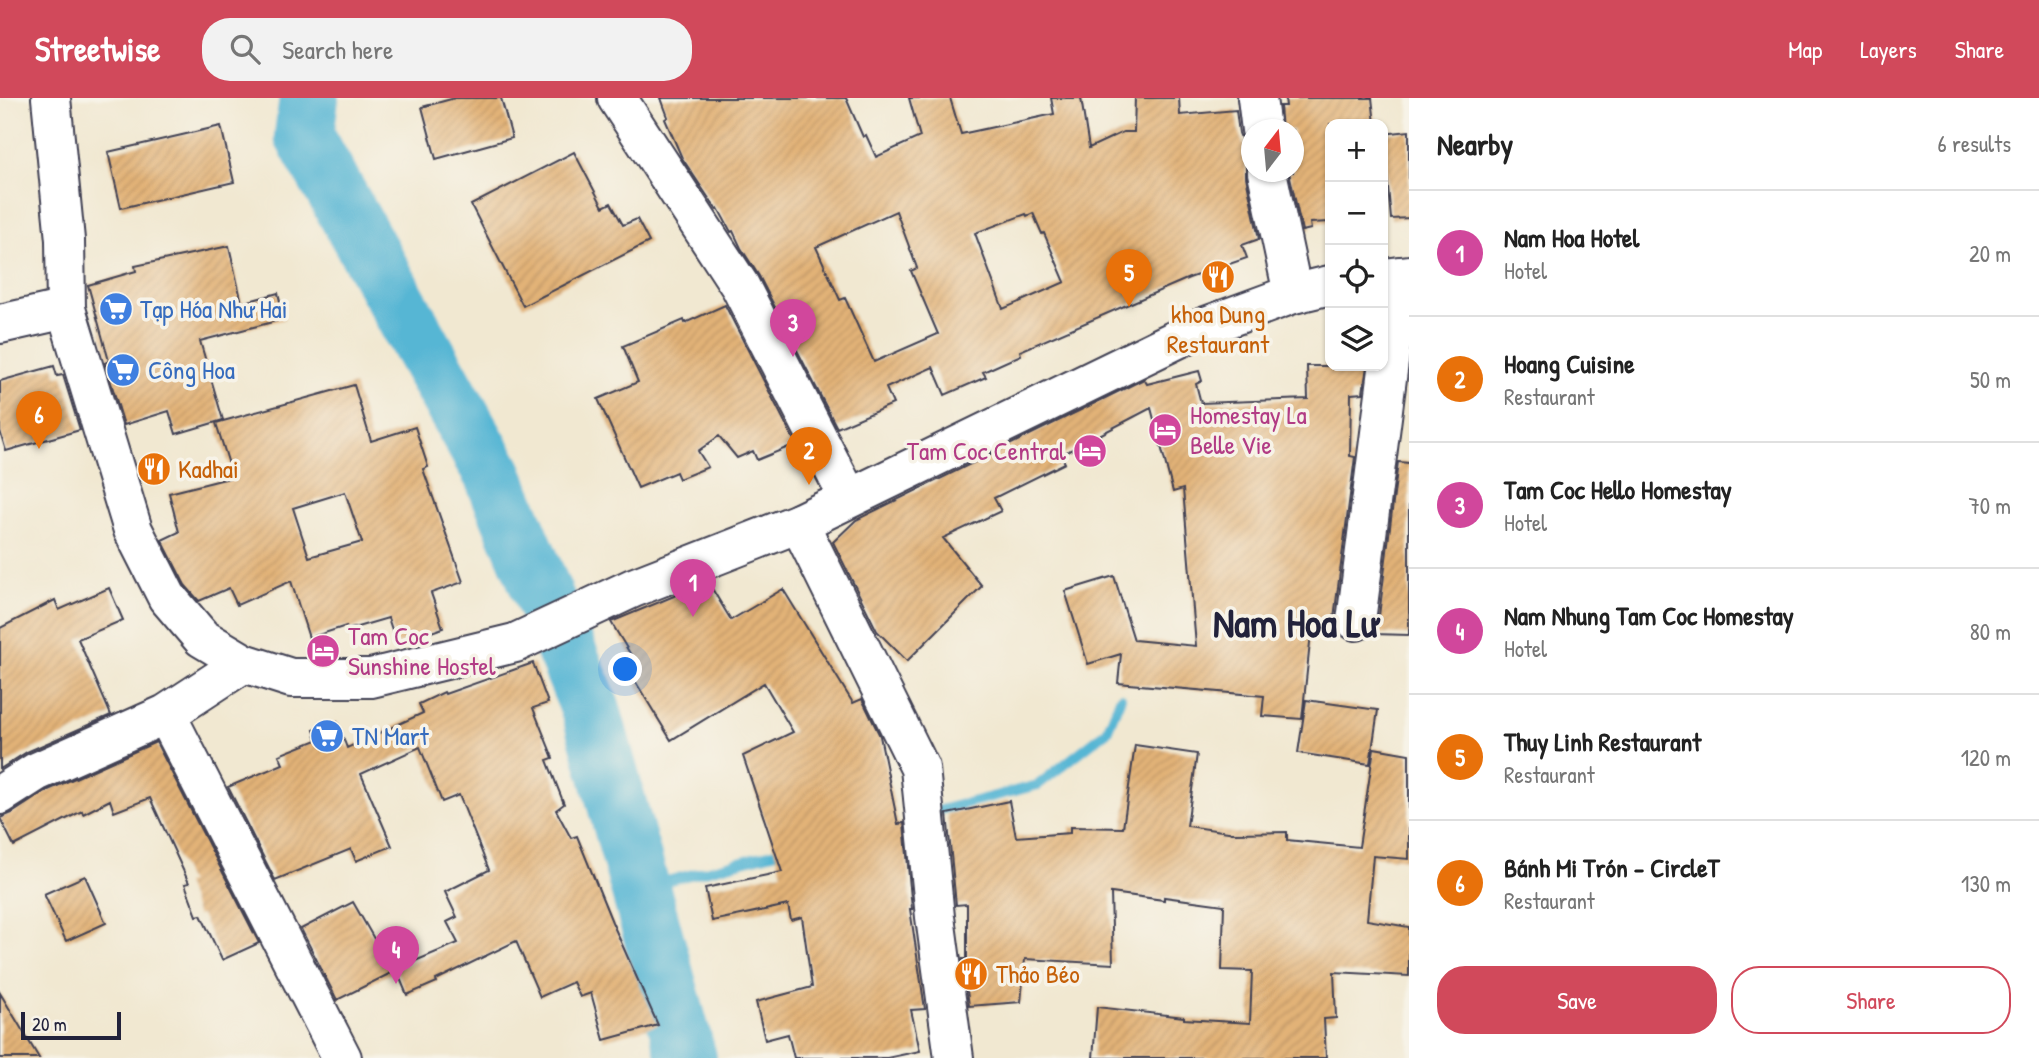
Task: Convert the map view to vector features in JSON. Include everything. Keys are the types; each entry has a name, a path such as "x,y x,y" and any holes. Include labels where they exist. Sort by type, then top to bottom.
{"main road":[{"path":"51,98 65,240 66,309 133,530 167,597 202,638 244,663 291,678 371,678 515,643 634,588 799,523 1198,329 1293,294 1325,286"},
{"path":"617,98 740,286 848,497"},
{"path":"1257,98 1260,119"},
{"path":"1268,182 1293,294"},
{"path":"1356,621 1397,276"},
{"path":"0,324 66,309"},
{"path":"799,523 920,768 935,917 954,1058"},
{"path":"0,795 36,772 166,714 244,663"},
{"path":"166,714 342,1058"}],"building":[{"path":"455,98 501,98 512,138 436,159 422,107"},
{"path":"661,98 846,98 863,137 866,135 876,157 920,137 909,98 950,98 961,134 1054,114 1051,98 1081,98 1089,148 1123,132 1134,132 1135,98 1179,98 1180,115 1236,110 1241,138 1241,182 1247,182 1259,239 1242,245 1247,258 1189,278 1020,351 1021,355 983,372 986,377 945,395 933,367 886,388 893,404 837,428 759,276 718,208 716,209 682,158 665,119 668,117","holes":["896,211 917,268 911,271 938,334 874,362 845,298 840,300 816,247","1033,213 1042,234 1044,233 1065,282 1003,309 975,233"]},
{"path":"1285,98 1372,98 1374,119 1325,119 1325,222 1310,223 1311,229 1302,231 1291,182 1304,182 1304,119 1281,119 1280,106 1286,106"},
{"path":"221,126 234,182 121,208 108,152"},
{"path":"1409,131 1409,218 1391,219 1388,133"},
{"path":"574,152 603,207 611,203 623,225 637,219 649,242 523,306 471,205"},
{"path":"229,246 242,303 278,293 284,319 200,341 223,420 176,434 169,411 124,425 105,363 109,361 88,285 136,271 135,266"},
{"path":"725,305 796,444 757,460 753,451 737,458 719,436 698,451 708,467 679,479 676,472 638,488 598,399 638,382 623,346"},
{"path":"54,366 57,376 63,375 80,430 6,451 0,431 0,381"},
{"path":"1307,366 1325,366 1325,371 1366,371 1363,393 1351,394 1350,456 1355,457 1334,618 1339,634 1311,633 1302,719 1262,716 1264,696 1118,683 1121,654 1088,664 1065,591 1114,576 1134,640 1196,646 1183,489 1173,492 1151,408 1061,455 1065,463 994,498 1001,511 943,538 982,586 907,661 877,631 833,542 856,520 1144,379 1147,384 1199,371 1202,381 1196,384 1201,403 1308,399"},
{"path":"354,385 371,441 415,427 428,467 423,469 463,582 431,593 443,628 397,644 388,618 347,630 346,626 309,638 291,581 237,605 229,588 199,601 185,585 162,540 179,532 169,493 233,477 216,423","holes":["345,492 362,542 309,557 293,508"]},
{"path":"1398,462 1409,463 1409,635 1373,634 1378,624"},
{"path":"708,582 731,620 783,589 853,703 862,699 880,736 898,824 904,823 910,909 925,1009 911,1010 920,1051 887,1058 794,1058 788,1034 765,1040 756,1002 812,987 802,917 791,920 788,905 712,921 705,888 782,872 743,756 793,732 764,683 671,740 629,671 637,665 611,622"},
{"path":"109,588 123,620 78,639 111,715 27,752 0,769 0,628 55,600 59,610"},
{"path":"533,663 548,703 533,708 553,758 547,760 564,804 556,810 571,838 577,836 658,1025 604,1040 591,993 580,997 573,982 540,997 516,941 407,995 396,969 458,943 447,922 457,917 445,892 489,870 459,795 442,802 420,747 361,774 392,846 356,861 351,849 275,880 228,787 283,764 279,755 317,740 314,730 337,722 347,748 423,713 419,704 444,692 445,694"},
{"path":"1306,700 1378,710 1370,764 1298,753"},
{"path":"156,742 259,943 222,960 201,915 197,916 185,884 189,883 150,798 114,812 110,800 83,814 82,811 14,846 0,818 46,791"},
{"path":"1135,745 1197,754 1187,826 1235,833 1287,832 1287,840 1359,847 1374,748 1409,754 1409,859 1373,856 1367,920 1409,927 1409,976 1334,972 1336,1018 1324,1019 1326,1058 1093,1058 1097,1007 1184,1019 1250,1023 1252,971 1222,970 1224,905 1111,893 1113,964 1025,959 1021,1002 969,1006 963,959 967,959 967,904 956,905 947,814 1009,801 1016,837 1070,833 1070,827 1123,828"},
{"path":"85,876 106,923 66,941 44,894"},
{"path":"353,902 393,972 337,1000 301,929"},
{"path":"0,993 39,1058 0,1058"}],"waterway":[{"path":"309,98 304,135 493,474 591,710 687,1058"},
{"path":"932,812 1038,785 1107,731 1121,697"},
{"path":"640,888 788,849"}],"place":[{"name":"khoa Dung Restaurant","path":"1218,277"},
{"name":"Thuy Linh Restaurant","path":"1129,307"},
{"name":"Tạp Hóa Như Hai","path":"116,309"},
{"name":"Tam Coc Hello Homestay","path":"793,357"},
{"name":"Công Hoa","path":"123,370"},
{"name":"Homestay La Belle Vie","path":"1165,430"},
{"name":"Bánh Mi Trón - CircleT","path":"39,449"},
{"name":"Tam Coc Central","path":"1090,451"},
{"name":"Kadhai","path":"154,469"},
{"name":"Hoang Cuisine","path":"809,485"},
{"name":"Nam Hoa Hotel","path":"693,617"},
{"name":"Tam Coc Sunshine Hostel","path":"323,651"},
{"name":"TN Mart","path":"327,736"},
{"name":"Thảo Béo","path":"971,974"},
{"name":"Nam Nhung Tam Coc Homestay","path":"396,984"}],"district":[{"name":"Nam Hoa Lư","path":"1295,623"}]}
